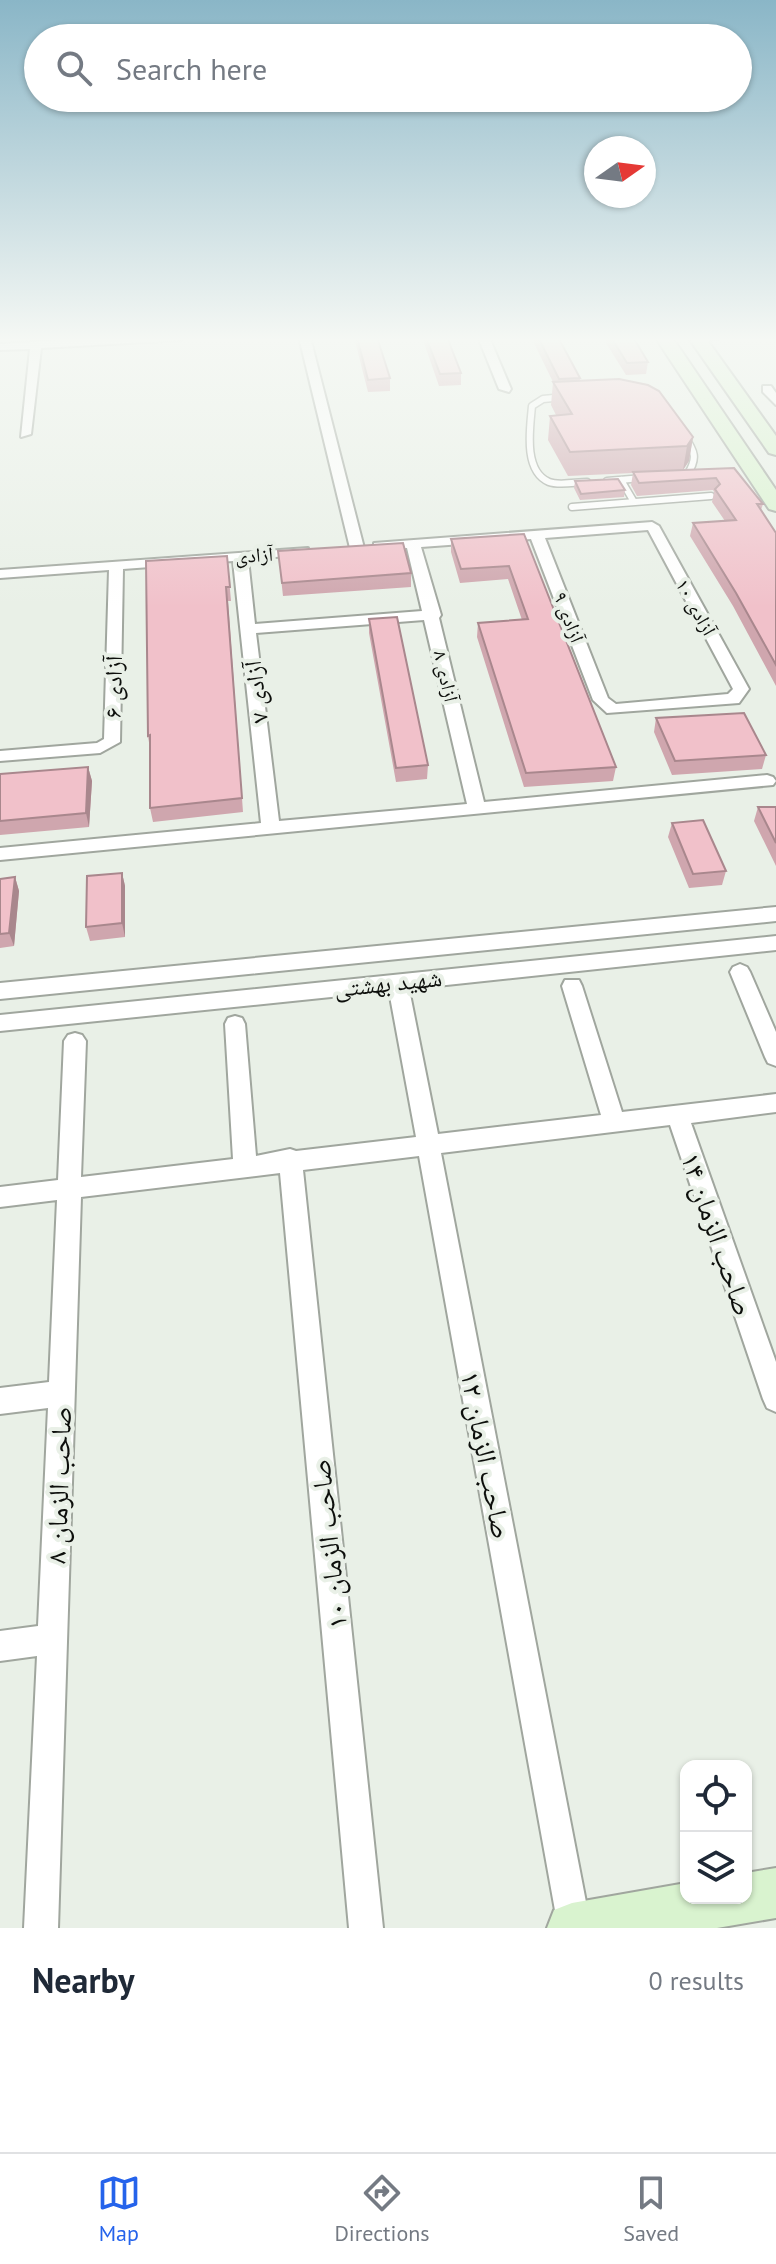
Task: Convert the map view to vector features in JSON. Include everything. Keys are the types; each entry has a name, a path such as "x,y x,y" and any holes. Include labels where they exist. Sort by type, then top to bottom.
{"street":[{"path":"25,434 26,427"},
{"path":"323,427 349,548 536,534"},
{"path":"720,427 747,473 776,505"},
{"path":"760,427 776,449"},
{"name":"آزادی ۱۰","path":"536,534 652,526 741,689 733,699 628,708 613,709 601,700"},
{"name":"آزادی ۹","path":"536,534 601,700"},
{"name":"آزادی ۸","path":"413,543 433,615 477,808"},
{"name":"آزادی","path":"0,574 313,551"},
{"name":"آزادی ۷","path":"240,556 271,828"},
{"name":"آزادی ۶","path":"0,756 100,748 112,742 116,565"},
{"path":"249,629 433,615"},
{"path":"0,854 767,781"},
{"name":"شهید بهشتی","path":"0,991 776,914"},
{"name":"شهید بهشتی","path":"0,1023 776,943"},
{"path":"740,972 776,1057"},
{"name":"صاحب الزمان ۱۲","path":"398,982 574,1928"},
{"path":"572,986 614,1122"},
{"path":"235,1024 245,1165"},
{"name":"صاحب الزمان ۸","path":"41,1928 75,1041"},
{"path":"0,1197 290,1159 776,1103"},
{"name":"صاحب الزمان ۱۴","path":"677,1114 776,1399"},
{"name":"صاحب الزمان ۱۰","path":"290,1159 366,1928"},
{"path":"0,1401 61,1393"},
{"path":"0,1646 52,1639"},
{"path":"752,1897 776,1893"},
{"path":"574,1928 712,1904"}],"lane":[{"path":"531,427 530,443 539,475 551,483 648,478"},
{"path":"679,427 695,451 696,461 687,475"},
{"path":"674,476 699,477"},
{"path":"621,480 634,502"},
{"path":"572,507 713,499 705,486"}],"building":[{"path":"556,427 686,427 693,437 687,446 570,452"},
{"path":"734,468 763,504 757,504 776,533 776,665 693,523 736,520 715,489 720,484 716,478 639,483 633,472"},
{"path":"618,479 625,490 581,494 575,481"},
{"path":"524,534 616,767 526,773 478,623 528,619 509,566 461,569 451,539"},
{"path":"403,543 411,573 282,583 278,551"},
{"path":"227,556 230,587 226,587 242,798 150,808 146,561"},
{"path":"397,617 428,765 396,768 369,619"},
{"path":"744,713 766,755 675,761 656,718"},
{"path":"88,767 86,813 0,821 0,774"},
{"path":"758,807 776,807 776,843"},
{"path":"703,820 726,871 693,874 672,823"},
{"path":"122,873 122,923 86,927 87,876"},
{"path":"15,877 9,933 0,934 0,879"}]}
